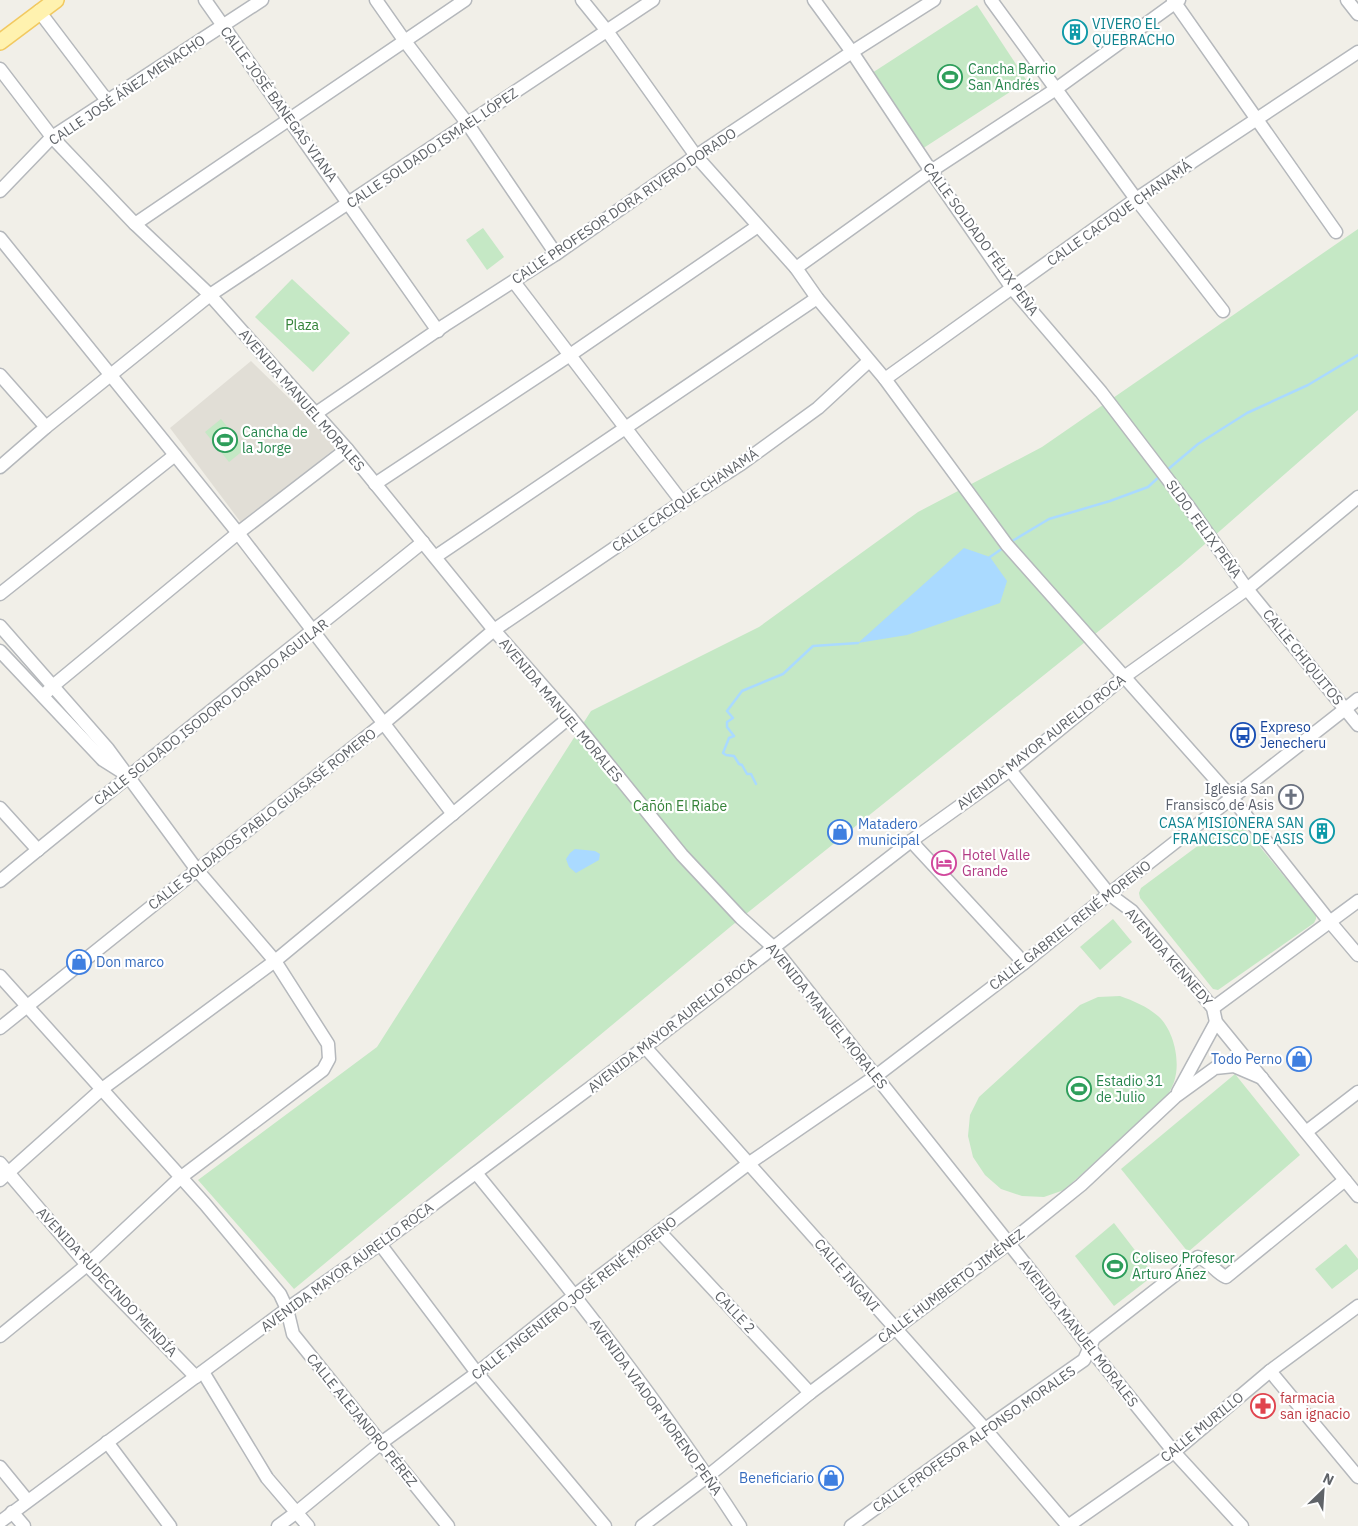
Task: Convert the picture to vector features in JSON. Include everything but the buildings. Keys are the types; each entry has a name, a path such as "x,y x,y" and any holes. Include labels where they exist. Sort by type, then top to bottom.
{"main road":[{"path":"0,29 47,3"},
{"path":"0,42 47,3"}],"street":[{"name":"CALLE JOSÉ BANEGAS VIANA","path":"206,0 438,331"},
{"name":"CALLE JOSÉ ÁÑEZ MENACHO","path":"0,191 52,137 262,0"},
{"path":"376,0 467,124 556,254"},
{"path":"135,224 465,0"},
{"path":"582,0 607,31 696,156 796,268 817,298 885,380 1007,545 1232,798 1358,955"},
{"name":"CALLE SOLDADO ISMAEL LÓPEZ","path":"0,467 210,296 653,0"},
{"name":"CALLE SOLDADO FÉLIX PEÑA","path":"814,0 852,52 1012,288 1101,392 1160,469"},
{"name":"CALLE PROFESOR DORA RIVERO DORADO","path":"315,414 556,254 696,156 934,0"},
{"path":"991,0 1136,199 1223,310"},
{"path":"1347,0 1358,14"},
{"path":"796,268 931,171 1056,89 1176,1 1256,120 1336,232"},
{"path":"47,3 108,102"},
{"name":"CALLE CACIQUE CHANAMÁ","path":"885,380 1136,199 1358,52"},
{"name":"AVENIDA MANUEL MORALES","path":"0,69 52,137 135,224 210,296 347,449 494,630 570,717 682,855 741,918 773,946 1089,1347 1174,1452 1242,1526"},
{"path":"375,484 570,355 758,226"},
{"path":"0,238 238,533 453,814"},
{"path":"514,282 682,502"},
{"path":"435,557 817,298"},
{"name":"CALLE CACIQUE CHANAMÁ","path":"494,630 741,464 818,408 869,361"},
{"path":"0,375 46,428"},
{"path":"43,696 238,533 347,449"},
{"path":"0,594 175,455"},
{"name":"SLDO. FELIX PEÑA","path":"1160,469 1247,589"},
{"name":"AVENIDA MAYOR AURELIO ROCA","path":"0,1522 27,1500 287,1309 380,1244 645,1046 911,841 1010,770 1124,677 1247,589 1358,497"},
{"name":"CALLE SOLDADO ISODORO DORADO AGUILAR","path":"0,881 128,776 314,631 423,542"},
{"name":"CALLE CHIQUITOS","path":"1247,589 1358,725"},
{"path":"0,626 54,685 108,749 197,870 274,961 328,1044 329,1059 323,1070 180,1178 87,1265 0,1336"},
{"name":"CALLE SOLDADOS PABLO GUASASÉ ROMERO","path":"0,1028 27,1004 384,723 494,630"},
{"path":"0,651 103,760 128,776"},
{"name":"CALLE GABRIEL RENÉ MORENO","path":"876,1076 1024,963 1358,699"},
{"path":"3,1172 102,1089 274,961 570,717"},
{"name":"AVENIDA KENNEDY","path":"1010,770 1109,894 1132,911 1213,1008 1216,1022 1358,1196"},
{"path":"0,808 38,850"},
{"path":"911,841 1024,963"},
{"path":"1213,1008 1358,901"},
{"name":"CALLE ALEJANDRO PÉREZ","path":"0,976 205,1204 280,1294 287,1309 293,1334 448,1526"},
{"path":"1175,1097 1216,1022"},
{"name":"CALLE INGAVI","path":"645,1046 894,1329 985,1429 1068,1526"},
{"name":"CALLE HUMBERTO JIMÉNEZ","path":"642,1526 708,1476 810,1393 1008,1243 1081,1185 1175,1097 1215,1068 1234,1066 1262,1078"},
{"name":"CALLE INGENIERO JOSÉ RENÉ MORENO","path":"278,1526 298,1512 381,1443 477,1373 575,1295 748,1164 876,1076"},
{"path":"1306,1132 1358,1092"},
{"name":"AVENIDA RUDECINDO MENDÍA","path":"3,1172 87,1265 199,1374 267,1478 308,1526"},
{"name":"AVENIDA VIADOR MORENO PEÑA","path":"476,1173 575,1295 708,1476 740,1526"},
{"name":"CALLE PROFESOR ALFONSO MORALES","path":"851,1526 1084,1360 1094,1338 1198,1257 1206,1260 1218,1274 1226,1277 1345,1180"},
{"name":"CALLE 2","path":"659,1231 810,1393"},
{"path":"380,1244 477,1373 605,1526"},
{"name":"CALLE MURILLO","path":"1068,1526 1174,1452 1270,1371 1358,1306"},
{"path":"1270,1371 1358,1477"},
{"path":"107,1442 170,1526"},
{"path":"0,1466 27,1500"},
{"path":"12,1512 24,1526"}],"shaded area":[{"path":"251,361 338,446 242,524 170,428"}],"green space":[{"name":"Cancha Barrio San Andrés","path":"977,5 1027,81 922,149 872,73"},
{"path":"483,228 504,257 487,270 466,240"},
{"name":"Cañón El Riabe","path":"1358,229 1358,410 1181,565 741,918 294,1289 198,1180 377,1047 591,711 759,627 918,512 1042,447"},
{"name":"Plaza","path":"292,279 350,333 313,372 255,317"},
{"name":"Cancha de la Jorge","path":"221,419 245,449 229,462 205,432"},
{"path":"1234,819 1238,820 1316,915 1316,919 1314,923 1218,990 1213,989 1140,898 1139,893 1141,888"},
{"path":"1113,919 1132,942 1100,970 1080,947"},
{"name":"Estadio 31 de Julio","path":"1120,996 1140,1004 1158,1016 1164,1022 1172,1038 1177,1065 1176,1074 1165,1100 1064,1190 1044,1197 1022,1196 1001,1189 985,1175 973,1157 968,1136 970,1115 979,1097 1080,1005 1098,997"},
{"path":"1235,1074 1300,1155 1188,1252 1121,1169"},
{"name":"Coliseo Profesor Arturo Áñez","path":"1114,1223 1154,1275 1114,1306 1075,1256"},
{"path":"1346,1244 1358,1259 1358,1269 1332,1289 1315,1269"}],"water":[{"path":"964,548 990,557 1007,581 1000,603 907,635 858,643"},
{"path":"575,849 595,851 600,854 599,860 576,873 569,867 566,859"}],"waterway":[{"path":"1166,471 1198,444 1247,413 1308,385 1358,355"},
{"path":"1009,543 1049,519 1110,501 1148,487 1160,476"},
{"path":"990,557 1003,548"},
{"path":"756,784 751,774 747,774 734,756 723,753 729,738 734,736 727,727 727,722 733,718 727,711 742,691 783,674 813,646 858,643"}],"place":[{"name":"VIVERO EL QUEBRACHO","path":"1075,32"},
{"name":"Cancha Barrio San Andrés","path":"950,77"},
{"name":"Cancha de la Jorge","path":"225,440"},
{"name":"Expreso Jenecheru","path":"1243,735"},
{"name":"Iglesia San Fransisco de Asis","path":"1291,797"},
{"name":"CASA MISIONERA SAN FRANCISCO DE ASIS","path":"1322,831"},
{"name":"Matadero municipal","path":"840,832"},
{"name":"Hotel Valle Grande","path":"944,863"},
{"name":"Don marco","path":"79,962"},
{"name":"Todo Perno","path":"1299,1059"},
{"name":"Estadio 31 de Julio","path":"1079,1089"},
{"name":"Coliseo Profesor Arturo Áñez","path":"1115,1266"},
{"name":"farmacia san ignacio","path":"1263,1406"},
{"name":"Beneficiario","path":"831,1478"}]}
